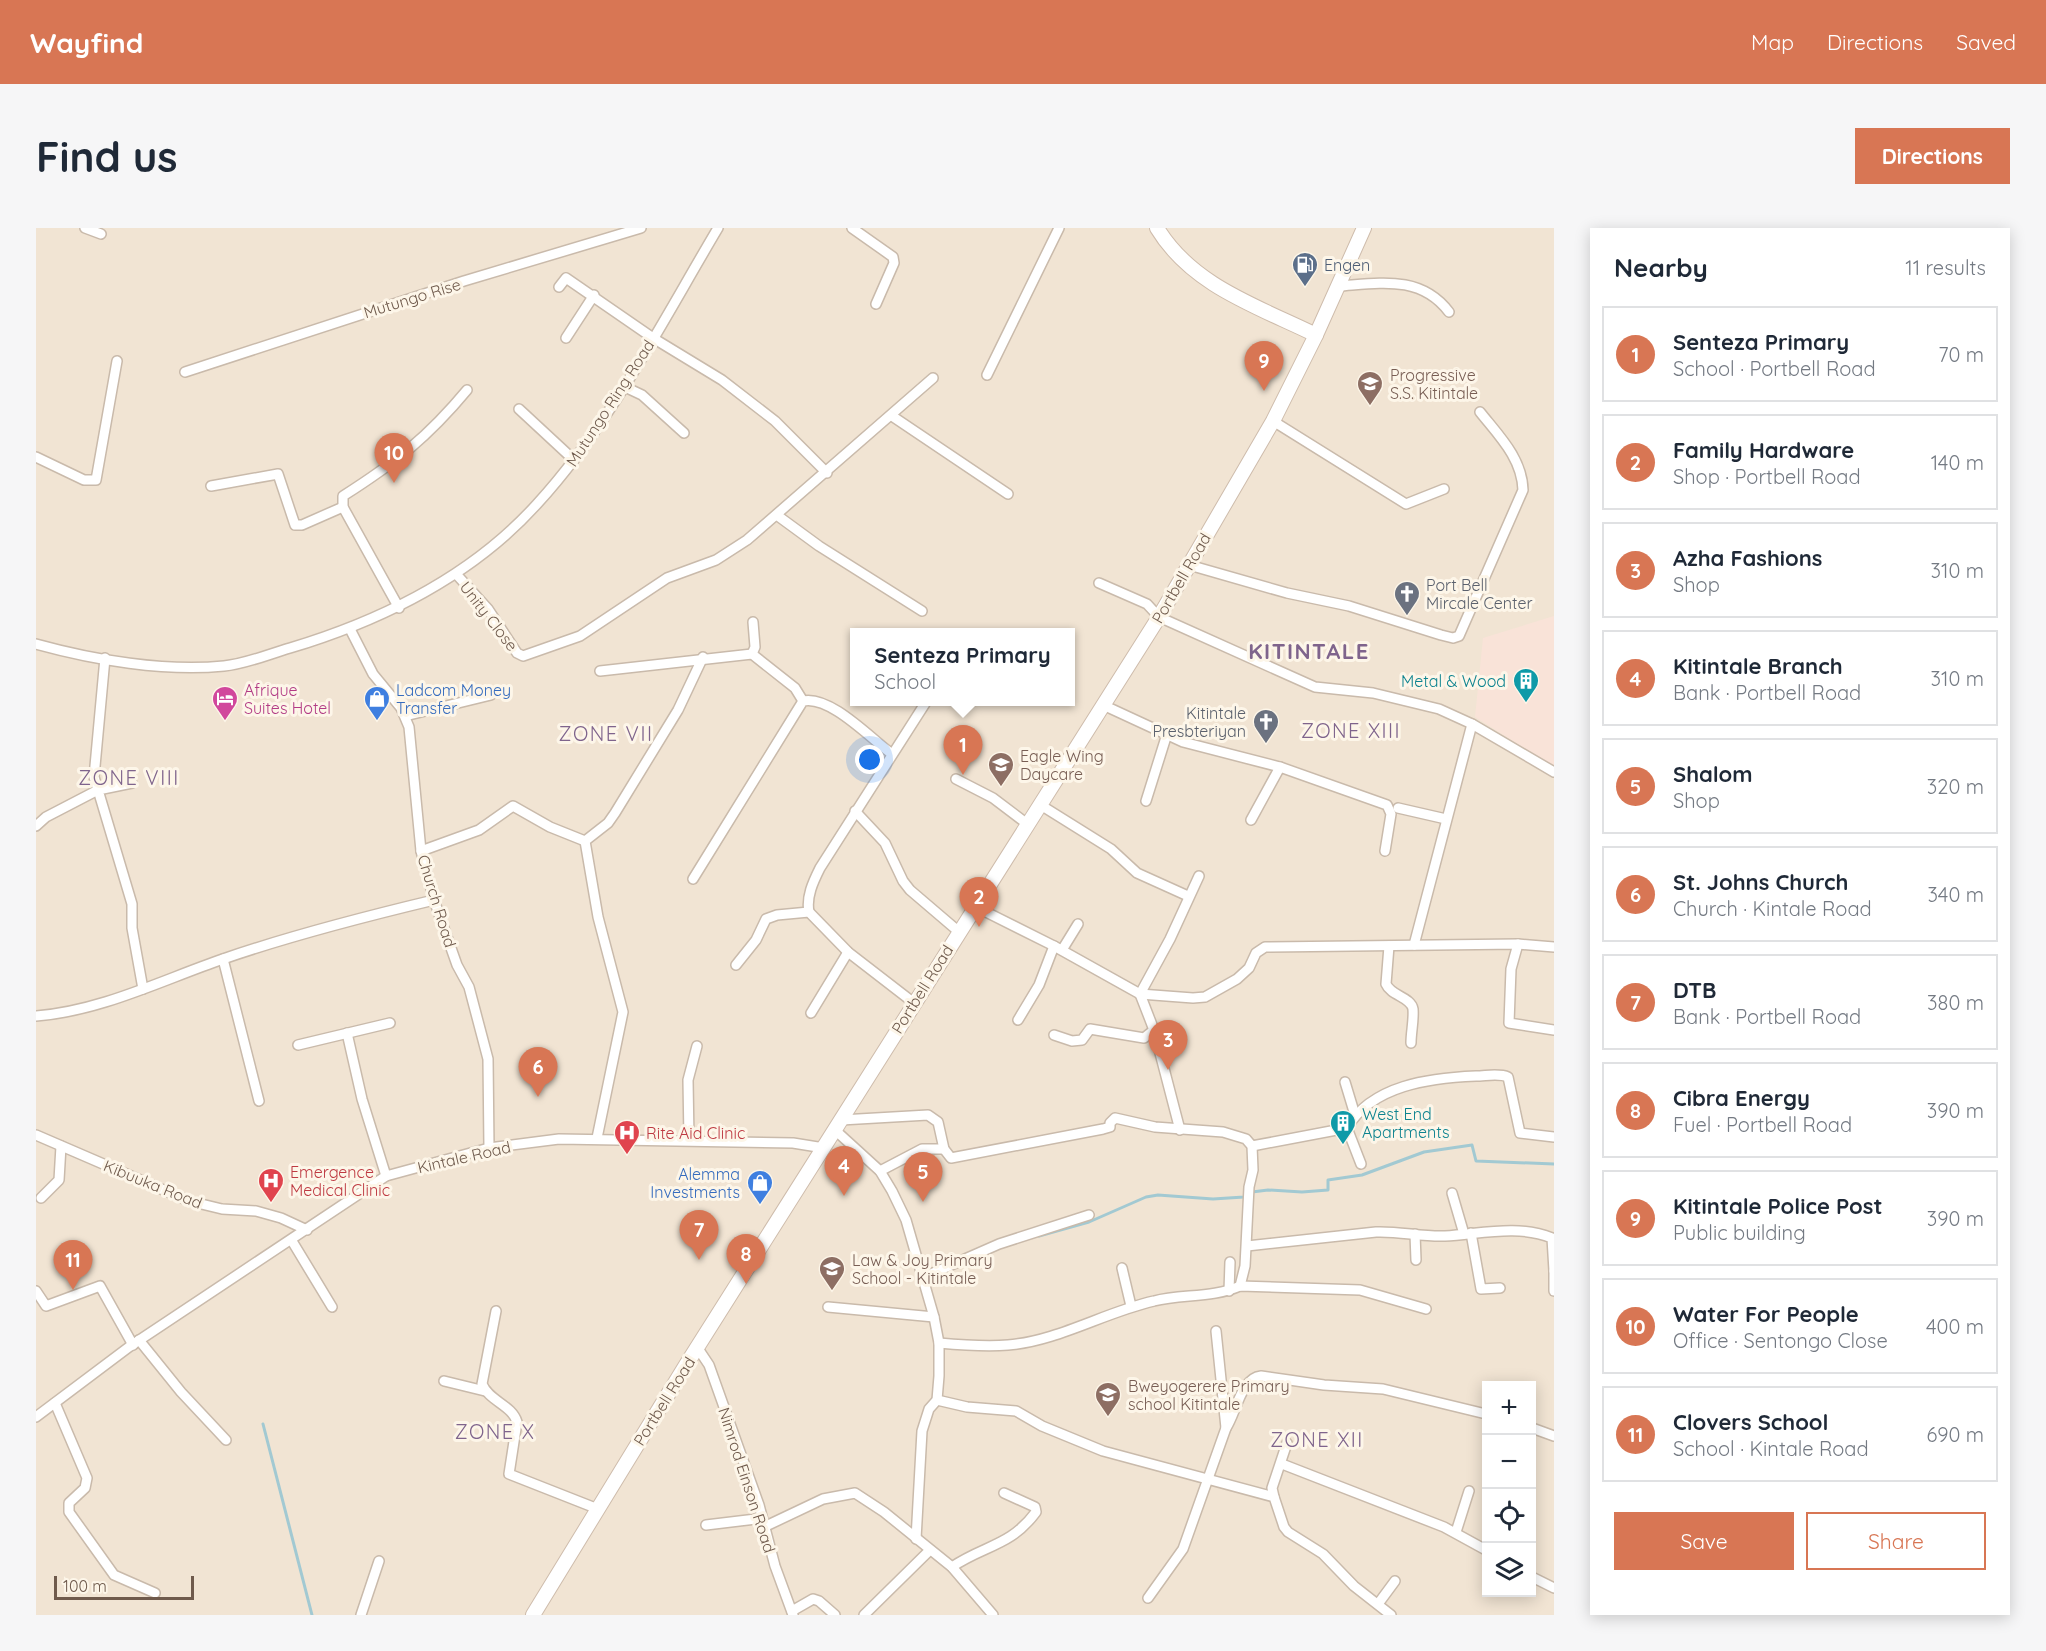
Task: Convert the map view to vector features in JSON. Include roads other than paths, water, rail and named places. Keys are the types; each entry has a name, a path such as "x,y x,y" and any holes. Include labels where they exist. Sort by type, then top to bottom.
{"main road":[{"path":"1157,228 1187,265 1223,290 1316,335"},
{"name":"Portbell Road","path":"533,1615 958,931 1159,617 1273,421 1316,335 1364,228"}],"street":[{"path":"85,228 101,234"},
{"name":"Mutungo Rise","path":"185,372 476,278 641,228"},
{"name":"Mutungo Ring Road","path":"36,644 175,668 227,666 350,629 399,608 457,575 536,506 574,460 625,387 718,228"},
{"path":"852,228 893,257 894,263 876,304"},
{"path":"987,375 1059,228"},
{"path":"559,287 566,279 594,295 653,338 722,380 775,422 827,473"},
{"path":"1339,286 1416,286 1431,292 1449,312"},
{"path":"566,338 594,295"},
{"path":"36,457 84,480 96,480 117,361"},
{"path":"922,611 819,546 778,516 933,378"},
{"path":"625,387 642,396 684,433"},
{"path":"399,608 343,507 343,496 417,445 440,424 467,390"},
{"path":"519,409 574,460"},
{"path":"1189,565 1287,593 1349,606 1453,638 1459,636 1523,490 1522,474 1515,457 1480,412"},
{"path":"892,416 1008,494"},
{"path":"1273,421 1406,504 1444,489"},
{"path":"211,486 278,474 295,525 302,525 343,507"},
{"name":"Unity Close","path":"457,575 488,609 517,653 522,656 580,636 667,578 716,560 778,516"},
{"path":"1099,582 1147,604 1159,617 1315,687 1373,693 1439,710 1472,724 1554,772"},
{"path":"752,654 755,647 753,622"},
{"name":"Church Road","path":"350,629 373,674 405,716 409,728 421,851 434,900 457,964 469,987 488,1059 489,1148"},
{"path":"600,671 703,657 752,654 795,688 803,701"},
{"path":"105,657 94,767 98,790 132,904 132,928 143,989"},
{"path":"585,841 608,823 615,813 678,710 703,657"},
{"path":"405,716 491,694"},
{"path":"803,701 820,702 832,708 892,754"},
{"path":"693,879 803,701"},
{"path":"1103,705 1167,734 1217,752 1280,767 1387,805 1391,814 1385,851"},
{"path":"914,1003 848,952 809,912 808,905 812,882 923,706"},
{"path":"1414,945 1472,724"},
{"path":"1146,801 1167,734"},
{"path":"1251,820 1280,767"},
{"path":"956,778 993,798 1026,824"},
{"path":"36,826 46,817 98,790 132,783"},
{"path":"1039,804 1111,849 1137,873 1188,896"},
{"path":"421,851 479,830 513,806 550,827 585,841"},
{"path":"1398,808 1446,819"},
{"path":"855,811 885,843 910,890 958,931"},
{"path":"585,841 598,917 624,1012 597,1138"},
{"path":"1179,1130 1154,1030 1140,994 1170,939 1199,876"},
{"path":"36,1016 62,1014 143,989 223,959 336,924 434,900"},
{"path":"974,906 1058,948 1140,994 1193,998 1204,997 1237,979 1249,968 1256,953 1265,947 1518,944 1554,947"},
{"path":"736,965 756,940 766,919 777,915 809,912"},
{"path":"1018,1020 1058,948 1078,924"},
{"path":"1518,944 1511,969 1509,1023 1554,1030"},
{"path":"1389,946 1386,984 1388,990 1411,1003 1413,1009 1411,1043"},
{"path":"811,1013 848,952"},
{"path":"223,959 259,1101"},
{"path":"298,1045 390,1023"},
{"path":"1054,1035 1072,1041 1082,1040 1090,1029 1144,1038 1154,1030"},
{"path":"347,1033 362,1099 386,1176"},
{"path":"689,1140 688,1080 697,1046"},
{"path":"1252,1146 1347,1128 1355,1115 1402,1086 1461,1077 1508,1077 1519,1132 1554,1137"},
{"path":"1345,1082 1355,1115"},
{"path":"838,1125 928,1115 938,1122 944,1149 951,1158 1053,1137 1068,1138 1110,1127 1110,1123 1115,1118 1179,1130 1223,1132 1246,1139 1252,1146 1247,1246 1240,1286"},
{"path":"838,1125 880,1171 906,1220 924,1277 939,1343 937,1400 929,1408 922,1431 916,1539"},
{"path":"1347,1128 1361,1164"},
{"name":"Kibuuka Road","path":"36,1135 189,1201 222,1209 256,1211 281,1218 307,1230"},
{"name":"Kintale Road","path":"36,1417 136,1342 292,1241 386,1176 489,1148 559,1139 793,1143 824,1148"},
{"path":"41,1197 59,1180 61,1146"},
{"path":"880,1171 922,1149 944,1149"},
{"path":"1452,1193 1468,1233 1481,1289 1500,1288"},
{"path":"924,1277 999,1244 1089,1215"},
{"path":"1247,1246 1376,1232 1468,1233 1499,1229 1551,1237 1554,1291"},
{"path":"1415,1234 1416,1260"},
{"path":"292,1241 332,1307"},
{"path":"1229,1291 1230,1262"},
{"path":"1122,1268 1131,1306"},
{"path":"36,1291 46,1306 100,1286 136,1342 226,1440"},
{"path":"939,1343 1009,1345 1048,1335 1131,1306 1157,1300 1229,1291 1240,1286 1360,1290 1426,1309"},
{"path":"828,1307 934,1317"},
{"path":"485,1391 482,1384 496,1311"},
{"path":"1216,1331 1226,1428"},
{"name":"Nimrod Einson Road","path":"698,1347 709,1365 766,1526 775,1566 792,1613"},
{"path":"1148,1598 1183,1549 1206,1479 1226,1428 1234,1416 1248,1382 1261,1376 1324,1385 1383,1389 1482,1413"},
{"path":"444,1381 485,1391 515,1414 517,1422 509,1474 598,1509"},
{"path":"937,1400 967,1407 1016,1411 1042,1426 1103,1451 1274,1497"},
{"path":"55,1403 87,1478 85,1488 69,1503 69,1512 114,1575 155,1593"},
{"path":"1536,1429 1554,1436"},
{"path":"1287,1443 1282,1464 1272,1488 1284,1527 1288,1532 1323,1554 1354,1586 1391,1615"},
{"path":"1282,1464 1456,1532 1482,1548"},
{"path":"1456,1532 1469,1491"},
{"path":"706,1525 756,1519 766,1526 823,1499 855,1493 952,1567 993,1615"},
{"path":"952,1567 964,1558 1014,1536 1036,1512 1035,1508 1004,1493"},
{"path":"864,1615 930,1550"},
{"path":"361,1615 379,1561"},
{"path":"1536,1579 1554,1588"},
{"path":"1378,1604 1395,1581"},
{"path":"792,1613 813,1599 819,1600 835,1615"}],"waterway":[{"path":"1039,1236 1089,1222 1146,1197 1158,1195 1213,1199 1244,1197 1252,1192 1268,1190 1302,1192 1328,1190 1328,1180 1362,1175 1424,1152 1472,1145 1476,1161 1554,1164"},
{"path":"966,1267 982,1256"},
{"path":"263,1424 312,1615"}],"place":[{"name":"Engen","path":"1305,288"},
{"name":"Kitintale Police Post","path":"1264,391"},
{"name":"Progressive S.S. Kitintale","path":"1370,407"},
{"name":"Water For People","path":"394,483"},
{"name":"Port Bell Mircale Center","path":"1407,617"},
{"name":"Metal & Wood","path":"1526,704"},
{"name":"Afrique Suites Hotel","path":"225,722"},
{"name":"Ladcom Money Transfer","path":"377,722"},
{"name":"Kitintale Presbteriyan","path":"1266,745"},
{"name":"Senteza Primary","path":"963,775"},
{"name":"Eagle Wing Daycare","path":"1001,788"},
{"name":"Family Hardware","path":"979,927"},
{"name":"Azha Fashions","path":"1168,1070"},
{"name":"St. Johns Church","path":"538,1097"},
{"name":"West End Apartments","path":"1343,1146"},
{"name":"Rite Aid Clinic","path":"627,1156"},
{"name":"Kitintale Branch","path":"844,1196"},
{"name":"Shalom","path":"923,1202"},
{"name":"Emergence Medical Clinic","path":"271,1204"},
{"name":"Alemma Investments","path":"760,1206"},
{"name":"DTB","path":"699,1260"},
{"name":"Cibra Energy","path":"746,1284"},
{"name":"Clovers School","path":"73,1290"},
{"name":"Law & Joy Primary School - Kitintale","path":"832,1292"},
{"name":"Bweyogerere Primary school Kitintale","path":"1108,1418"}],"district":[{"name":"KITINTALE","path":"1309,651"},
{"name":"ZONE XIII","path":"1351,730"},
{"name":"ZONE VII","path":"606,733"},
{"name":"ZONE VIII","path":"129,777"},
{"name":"ZONE X","path":"495,1431"},
{"name":"ZONE XII","path":"1317,1439"}]}
